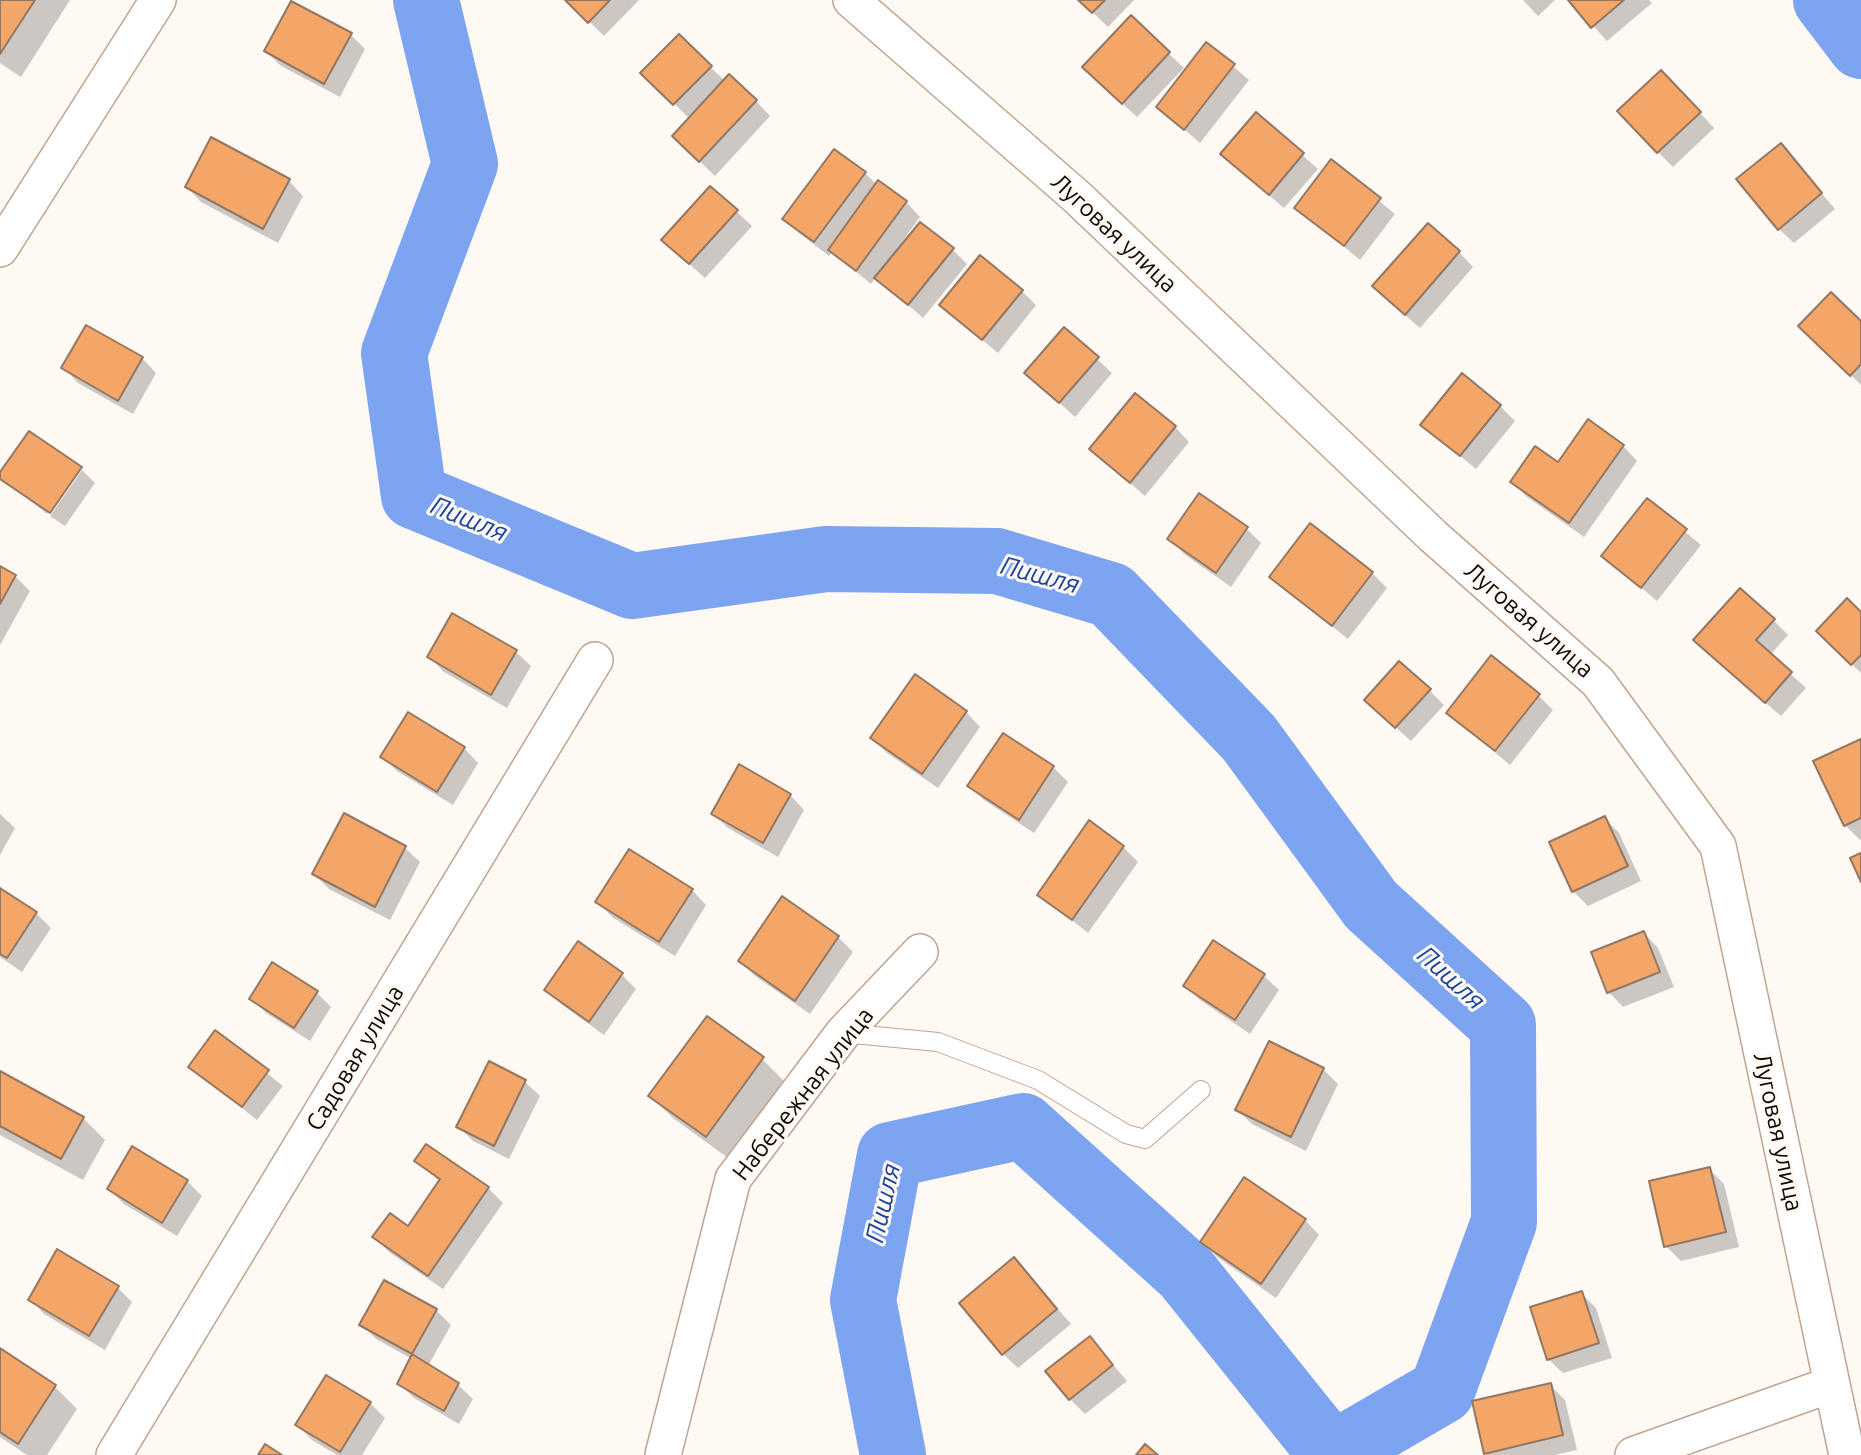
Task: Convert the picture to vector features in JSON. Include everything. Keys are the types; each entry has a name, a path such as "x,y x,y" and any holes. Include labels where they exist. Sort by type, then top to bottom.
{"street":[{"path":"0,249 158,0"},
{"name":"Луговая улица","path":"851,0 1077,197 1433,536 1598,682 1718,846 1830,1385 1847,1455"},
{"name":"Садовая улица","path":"114,1455 595,660"},
{"name":"Набережная улица","path":"663,1455 733,1179 843,1033 920,952"},
{"path":"1633,1455 1830,1385"}],"lane":[{"path":"843,1033 938,1042 1038,1080 1126,1133 1145,1139 1201,1090"}],"building":[{"path":"0,0 35,0 0,54"},
{"path":"565,0 610,0 588,23"},
{"path":"1078,0 1105,0 1092,13"},
{"path":"1568,0 1624,0 1591,28"},
{"path":"291,1 352,33 324,84 264,51"},
{"path":"1131,15 1170,52 1122,104 1082,67"},
{"path":"679,34 712,66 673,105 640,73"},
{"path":"1206,42 1235,64 1184,130 1156,107"},
{"path":"1661,70 1701,112 1657,153 1617,111"},
{"path":"729,74 757,100 699,162 672,136"},
{"path":"1256,112 1304,153 1269,195 1220,154"},
{"path":"211,137 290,179 263,229 185,187"},
{"path":"1781,143 1822,193 1778,230 1736,179"},
{"path":"834,149 866,172 814,242 782,219"},
{"path":"1331,159 1381,198 1344,246 1294,208"},
{"path":"878,180 907,201 856,271 828,250"},
{"path":"710,186 738,210 689,264 661,240"},
{"path":"920,222 954,248 908,305 874,278"},
{"path":"1428,223 1460,251 1405,315 1372,286"},
{"path":"980,255 1023,290 982,340 939,305"},
{"path":"1831,292 1861,321 1861,364 1850,376 1798,326"},
{"path":"86,325 143,357 118,401 61,368"},
{"path":"1064,327 1099,357 1059,403 1024,373"},
{"path":"1462,373 1501,405 1460,456 1420,425"},
{"path":"1135,393 1176,426 1130,483 1089,449"},
{"path":"1588,419 1624,445 1569,523 1510,482 1535,446 1558,462"},
{"path":"29,431 82,467 50,513 0,479 0,472"},
{"path":"1199,493 1248,527 1216,573 1167,539"},
{"path":"1647,498 1687,529 1641,588 1601,556"},
{"path":"1310,523 1373,572 1332,626 1269,577"},
{"path":"0,566 16,575 0,604"},
{"path":"1740,588 1775,619 1756,640 1792,672 1765,703 1693,640"},
{"path":"1847,598 1861,612 1861,655 1851,665 1816,631"},
{"path":"452,613 517,650 491,695 427,657"},
{"path":"1491,655 1540,694 1495,751 1446,713"},
{"path":"1399,661 1431,689 1395,728 1364,700"},
{"path":"915,674 967,711 922,774 870,738"},
{"path":"408,712 465,747 437,792 380,757"},
{"path":"1003,733 1054,766 1019,820 967,786"},
{"path":"1861,739 1861,818 1844,826 1813,761"},
{"path":"739,764 791,794 763,843 711,814"},
{"path":"344,813 406,846 375,907 312,874"},
{"path":"1605,816 1628,866 1572,892 1549,842"},
{"path":"1089,820 1124,846 1072,920 1037,895"},
{"path":"629,849 693,889 659,942 595,902"},
{"path":"1861,853 1861,882 1850,858"},
{"path":"0,888 37,912 7,958 0,954"},
{"path":"782,896 839,936 795,1001 738,961"},
{"path":"1644,931 1660,972 1607,993 1591,952"},
{"path":"1213,940 1265,974 1235,1020 1183,986"},
{"path":"578,941 623,973 589,1022 544,990"},
{"path":"272,962 318,991 294,1028 249,999"},
{"path":"707,1016 764,1057 706,1137 648,1096"},
{"path":"215,1030 269,1070 242,1107 188,1067"},
{"path":"1269,1041 1324,1068 1291,1137 1235,1110"},
{"path":"489,1061 526,1080 494,1146 456,1127"},
{"path":"0,1071 84,1117 61,1159 0,1126"},
{"path":"426,1144 489,1187 428,1276 372,1237 390,1213 408,1226 440,1179 414,1161"},
{"path":"132,1146 188,1180 162,1223 107,1189"},
{"path":"1710,1167 1726,1232 1664,1247 1649,1181"},
{"path":"1244,1177 1306,1219 1261,1284 1200,1242"},
{"path":"57,1249 119,1286 89,1336 28,1300"},
{"path":"1014,1257 1057,1309 1002,1355 959,1303"},
{"path":"384,1280 437,1309 412,1354 359,1325"},
{"path":"1582,1291 1599,1343 1547,1360 1530,1307"},
{"path":"1090,1336 1113,1365 1069,1400 1045,1371"},
{"path":"0,1348 56,1385 18,1444 0,1432"},
{"path":"412,1354 459,1383 444,1411 397,1384"},
{"path":"326,1375 371,1402 340,1452 295,1425"},
{"path":"1551,1383 1563,1435 1484,1454 1472,1401"},
{"path":"265,1444 282,1455 258,1455"},
{"path":"1145,1444 1158,1455 1136,1455"}],"waterway":[{"name":"Пишля","path":"426,0 465,164 394,353 414,496 632,586 826,559 997,561 1111,595 1249,738 1371,905 1503,1025 1504,1222 1442,1391 1332,1455"},
{"path":"1826,0 1861,46"},
{"name":"Пишля","path":"893,1455 863,1300 890,1155 1023,1126 1186,1273 1332,1455"}]}
